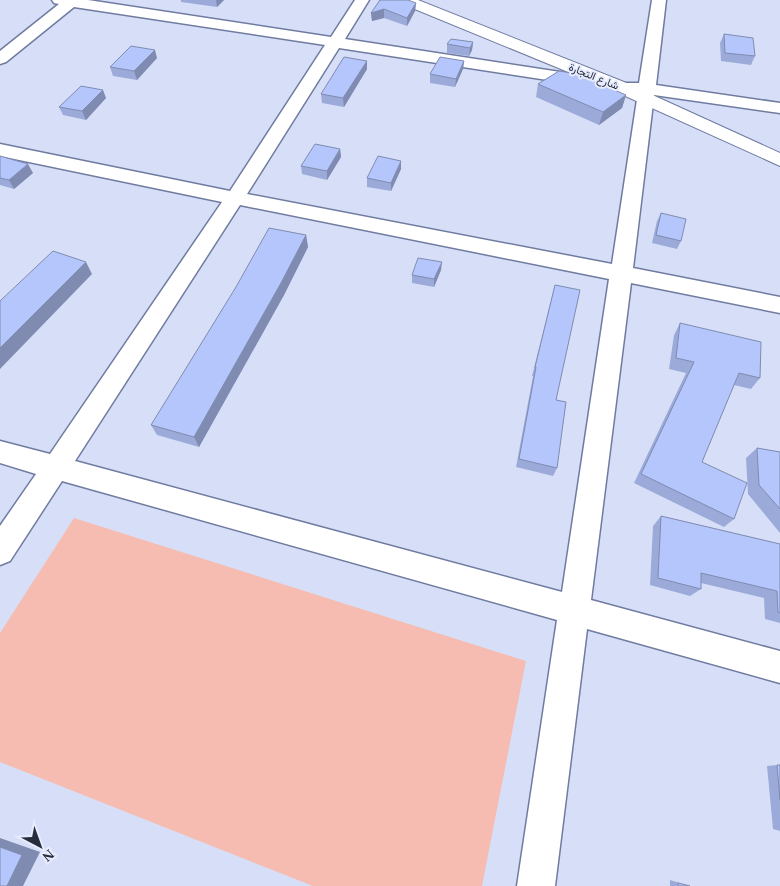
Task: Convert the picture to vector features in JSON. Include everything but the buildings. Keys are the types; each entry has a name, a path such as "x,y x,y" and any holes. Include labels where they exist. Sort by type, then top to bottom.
{"street":[{"path":"0,551 234,198 362,0"},
{"name":"شارع التجارة","path":"405,0 618,86 647,94 780,160"},
{"path":"536,886 659,0"},
{"path":"0,59 68,1 618,86"},
{"path":"647,94 780,108"},
{"path":"0,150 234,198 780,304"},
{"path":"0,452 780,668"}],"shaded area":[{"path":"74,518 526,661 482,886 313,886 0,762 0,633"}]}
